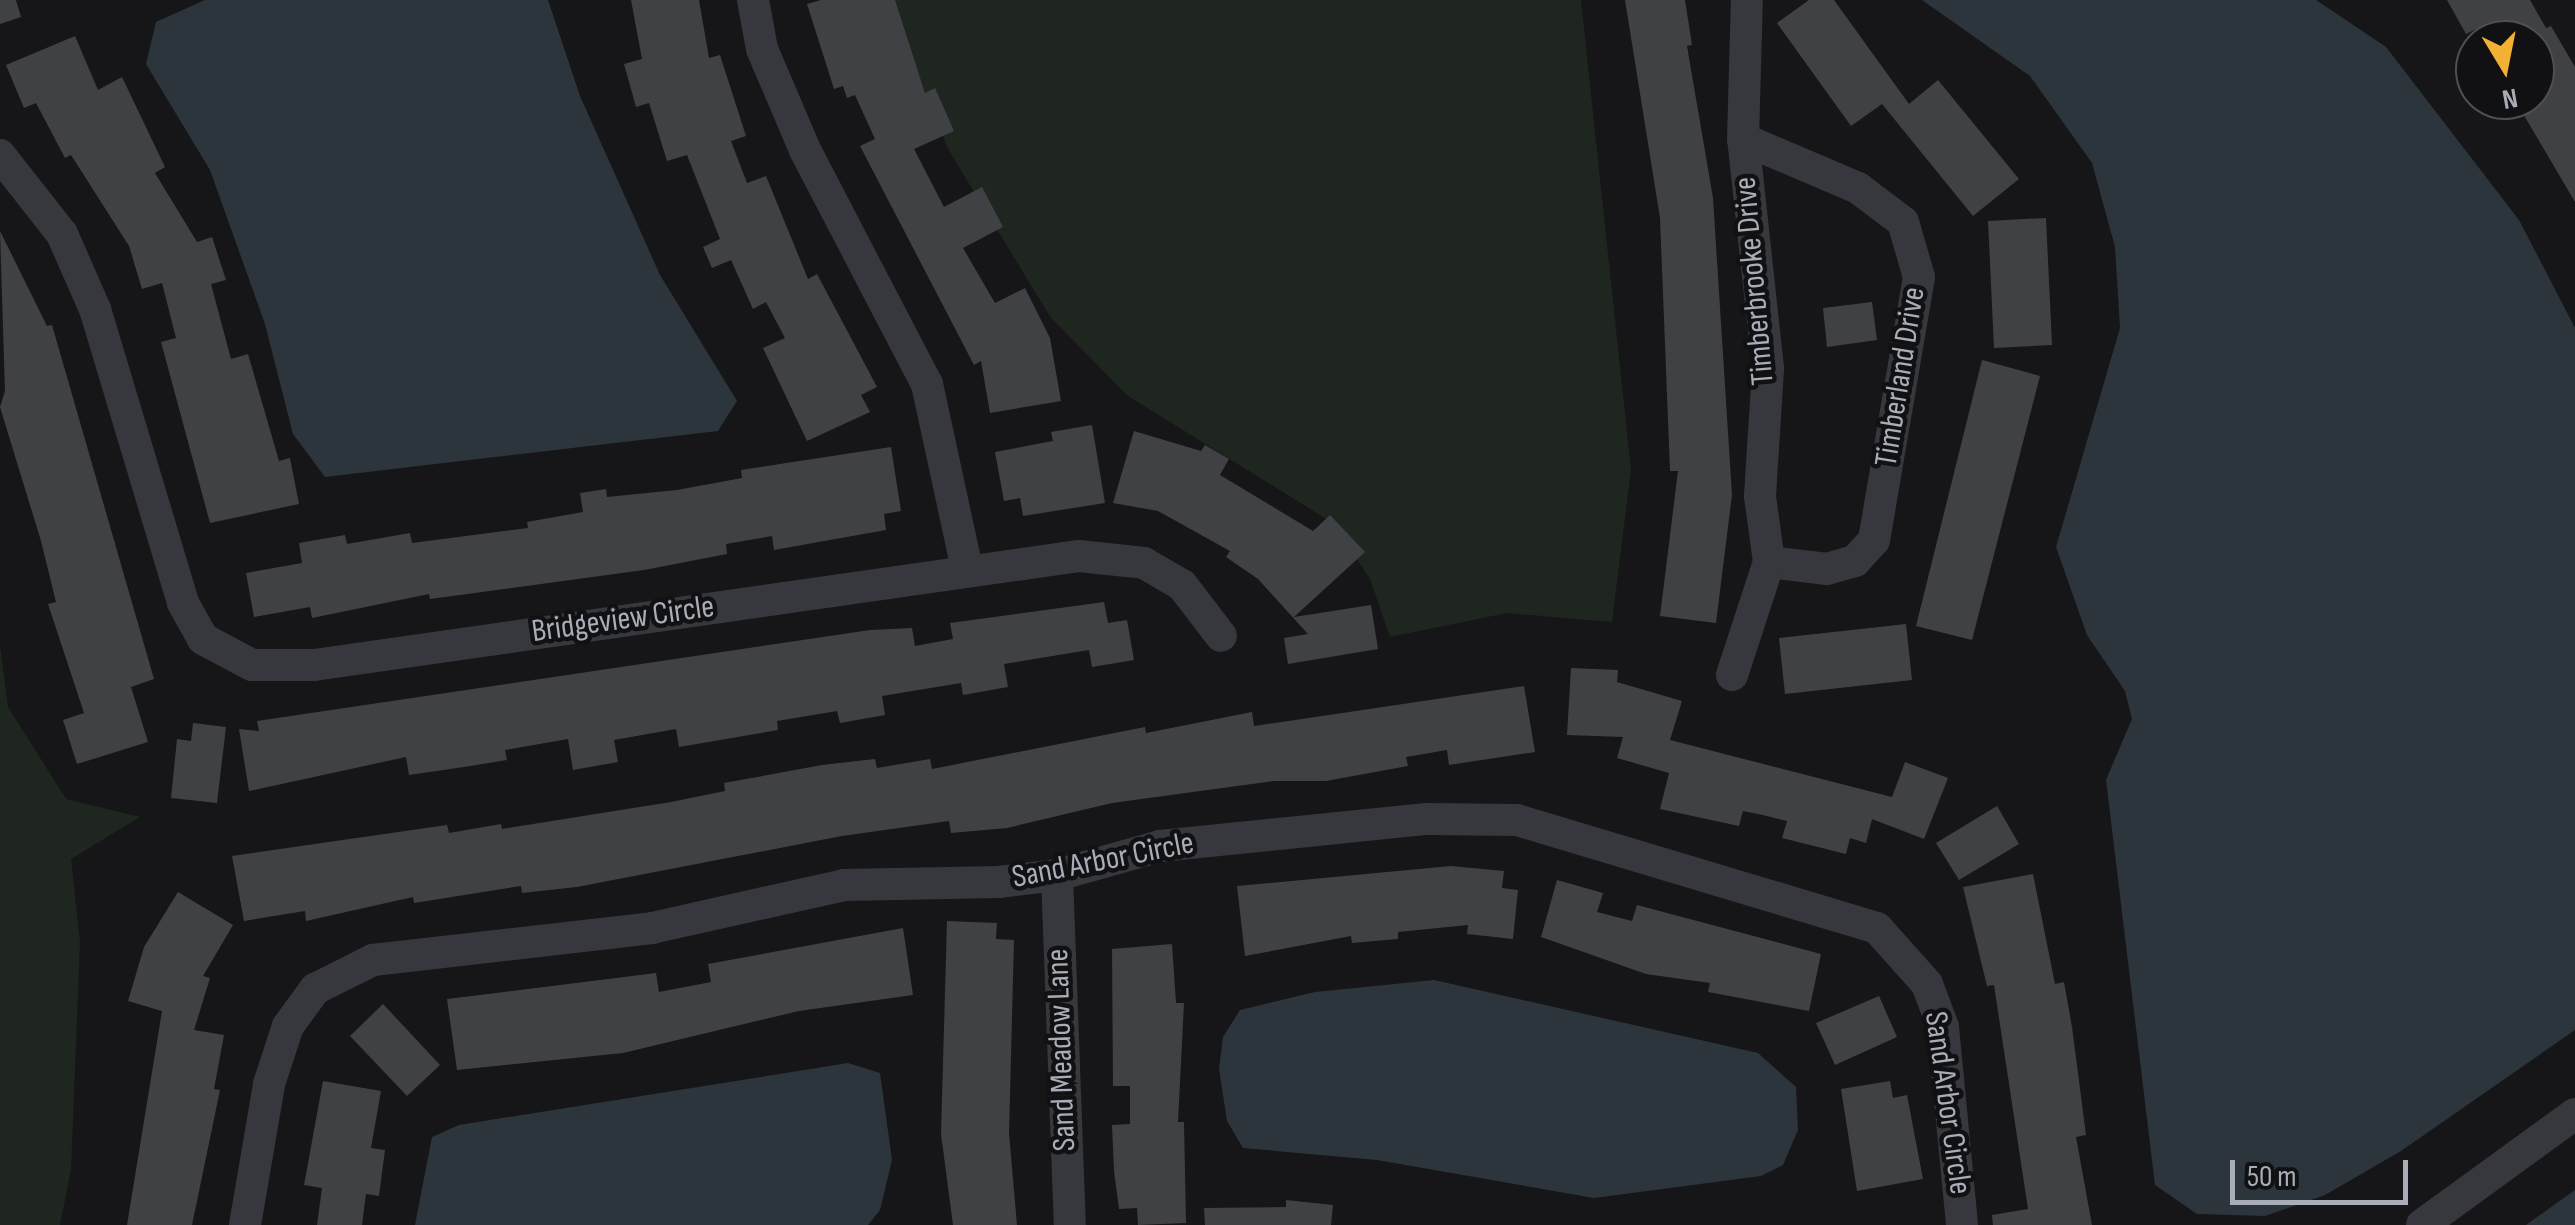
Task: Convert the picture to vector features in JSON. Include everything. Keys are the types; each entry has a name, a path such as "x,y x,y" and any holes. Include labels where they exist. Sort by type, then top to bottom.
{"street":[{"path":"752,0 762,49 805,150 928,384 966,570"},
{"name":"Timberbrooke Drive","path":"1732,674 1769,562 1760,496 1768,368 1743,139 1748,0"},
{"name":"Timberland Drive","path":"1743,139 1858,188 1903,222 1919,277 1874,540 1854,560 1828,569 1769,562"},
{"name":"Bridgeview Circle","path":"0,156 62,234 95,309 183,603 203,639 252,665 314,665 1078,556 1144,563 1182,586 1220,636"},
{"name":"Sand Arbor Circle","path":"245,1225 269,1084 288,1026 315,989 373,960 652,928 844,884 1057,875 1160,846 1427,819 1516,820 1877,928 1927,984 1942,1027 1962,1225"},
{"name":"Sand Meadow Lane","path":"1057,875 1070,1225"},
{"path":"2422,1225 2575,1114"}],"shaded area":[{"path":"205,0 548,0 580,96 660,275 737,401 718,431 325,477 293,434 265,324 210,170 146,64 156,22"},
{"path":"889,0 1581,0 1631,470 1612,622 1507,613 1390,637 1370,579 1333,523 1128,396 1051,318 948,149"},
{"path":"1922,0 2316,0 2386,47 2519,220 2575,328 2575,1030 2401,1151 2325,1195 2265,1216 2197,1214 2155,1185 2106,780 2132,719 2125,691 2087,635 2056,547 2120,328 2115,247 2092,163 2030,76"},
{"path":"0,645 8,707 66,799 140,817 71,859 80,942 71,1170 60,1225 0,1225"},
{"path":"1434,980 1758,1053 1796,1087 1798,1130 1783,1165 1761,1176 1594,1198 1377,1160 1243,1148 1227,1121 1219,1069 1223,1037 1240,1010 1315,992"},
{"path":"848,1063 880,1073 892,1160 880,1210 868,1225 415,1225 432,1137 459,1125"},
{"path":"2575,1190 2575,1225 2526,1225"}],"building":[{"path":"0,0 16,0 21,17 0,24"},
{"path":"631,0 699,0 709,58 720,55 746,136 731,141 747,183 766,176 808,279 817,274 877,387 861,395 870,412 807,441 763,348 785,338 766,302 753,309 731,260 712,268 703,247 720,239 687,155 667,161 649,103 636,107 624,64 642,59"},
{"path":"821,0 895,0 925,93 935,88 954,131 914,149 944,207 982,187 1003,227 963,248 995,303 1025,288 1050,338 1061,401 990,413 981,361 974,365 860,146 875,139 855,95 847,98 843,86 834,89 807,4"},
{"path":"1625,0 1685,0 1692,45 1687,46 1713,198 1732,495 1716,623 1660,616 1678,471 1670,471 1660,218"},
{"path":"1809,0 1834,0 1909,104 1938,80 2019,179 1973,216 1882,104 1851,126 1777,23"},
{"path":"2447,0 2530,0 2541,20 2458,20"},
{"path":"2555,33 2575,67 2575,202 2527,120 2555,120"},
{"path":"75,36 98,90 122,77 165,167 155,173 197,242 212,237 226,280 211,284 231,359 248,354 279,461 290,458 299,504 210,523 161,342 176,338 162,283 142,289 129,246 71,155 65,158 36,103 24,108 6,65"},
{"path":"2046,218 2052,345 1994,348 1988,221"},
{"path":"0,231 47,326 52,325 154,679 131,687 148,742 77,764 63,720 84,713 48,604 56,602 0,407 5,391"},
{"path":"1872,302 1877,340 1827,347 1823,308"},
{"path":"1982,360 2040,376 1972,640 1916,626"},
{"path":"1092,425 1105,503 1023,516 1020,498 1004,501 995,452 1053,441 1051,432"},
{"path":"1134,431 1201,451 1205,445 1229,459 1220,475 1313,531 1330,515 1365,552 1294,617 1371,605 1378,649 1288,664 1284,638 1308,634 1258,579 1226,557 1230,551 1158,511 1113,503"},
{"path":"891,447 901,511 884,514 886,530 774,550 772,536 726,544 727,554 644,570 430,599 429,594 312,618 310,607 254,617 246,573 302,563 299,543 345,535 347,544 410,533 412,543 528,528 527,522 583,512 580,493 606,489 607,497 677,490 742,478 741,470"},
{"path":"1104,602 1108,623 1127,620 1134,660 1092,667 1089,650 1004,664 1008,687 963,695 961,683 882,696 885,715 840,723 837,711 777,721 778,730 679,747 676,729 614,740 618,762 573,770 568,739 505,750 507,760 409,775 406,757 249,791 239,729 259,731 257,721 870,630 912,628 915,646 953,639 950,623"},
{"path":"1906,624 1912,680 1785,694 1779,638"},
{"path":"1571,668 1618,670 1617,682 1682,701 1670,740 1892,797 1905,762 1948,778 1924,839 1872,819 1866,843 1850,838 1846,854 1782,838 1787,821 1763,815 1743,811 1739,826 1660,809 1669,773 1617,758 1623,737 1567,735"},
{"path":"1524,686 1535,752 1449,765 1447,750 1406,757 1408,766 1326,781 1273,781 1112,803 1007,828 951,833 949,821 842,836 577,887 522,893 521,886 414,903 413,897 306,921 305,911 244,921 232,856 447,825 449,833 501,824 502,829 671,802 725,791 724,783 822,765 875,759 877,768 930,759 932,769 1145,727 1146,733 1252,712 1254,726"},
{"path":"193,723 226,727 217,803 171,798 177,739 191,741"},
{"path":"1997,806 2019,844 1959,880 1936,843"},
{"path":"1451,866 1504,871 1502,888 1518,890 1513,939 1467,934 1468,925 1398,932 1398,939 1352,943 1351,936 1245,956 1237,886"},
{"path":"2033,874 2055,984 2064,982 2072,1027 2086,1135 2076,1137 2092,1225 1993,1225 1992,1215 2028,1209 1994,985 1987,986 1963,887"},
{"path":"1557,880 1603,893 1597,912 1632,921 1637,905 1821,954 1809,1011 1708,992 1710,983 1646,974 1541,937"},
{"path":"178,892 233,925 203,976 210,978 194,1030 224,1035 214,1089 220,1090 192,1225 127,1225 162,1011 128,1001 144,947"},
{"path":"947,921 997,923 996,939 1014,940 1009,1133 1017,1225 953,1225 941,1134"},
{"path":"903,928 913,995 799,1011 623,1053 457,1070 447,999 656,973 659,992 711,982 708,964"},
{"path":"1172,944 1176,1003 1184,1003 1178,1122 1184,1122 1186,1223 1138,1225 1137,1208 1119,1209 1114,1171 1112,1125 1130,1124 1130,1086 1113,1086 1112,949"},
{"path":"1879,996 1897,1037 1835,1065 1816,1023"},
{"path":"383,1004 440,1065 407,1096 350,1036"},
{"path":"323,1081 381,1091 371,1148 385,1150 379,1196 366,1194 362,1225 317,1225 322,1188 304,1185"},
{"path":"1890,1081 1893,1098 1907,1095 1923,1179 1857,1191 1841,1089"},
{"path":"1286,1200 1333,1205 1331,1225 1205,1225 1204,1208 1286,1207"}]}
